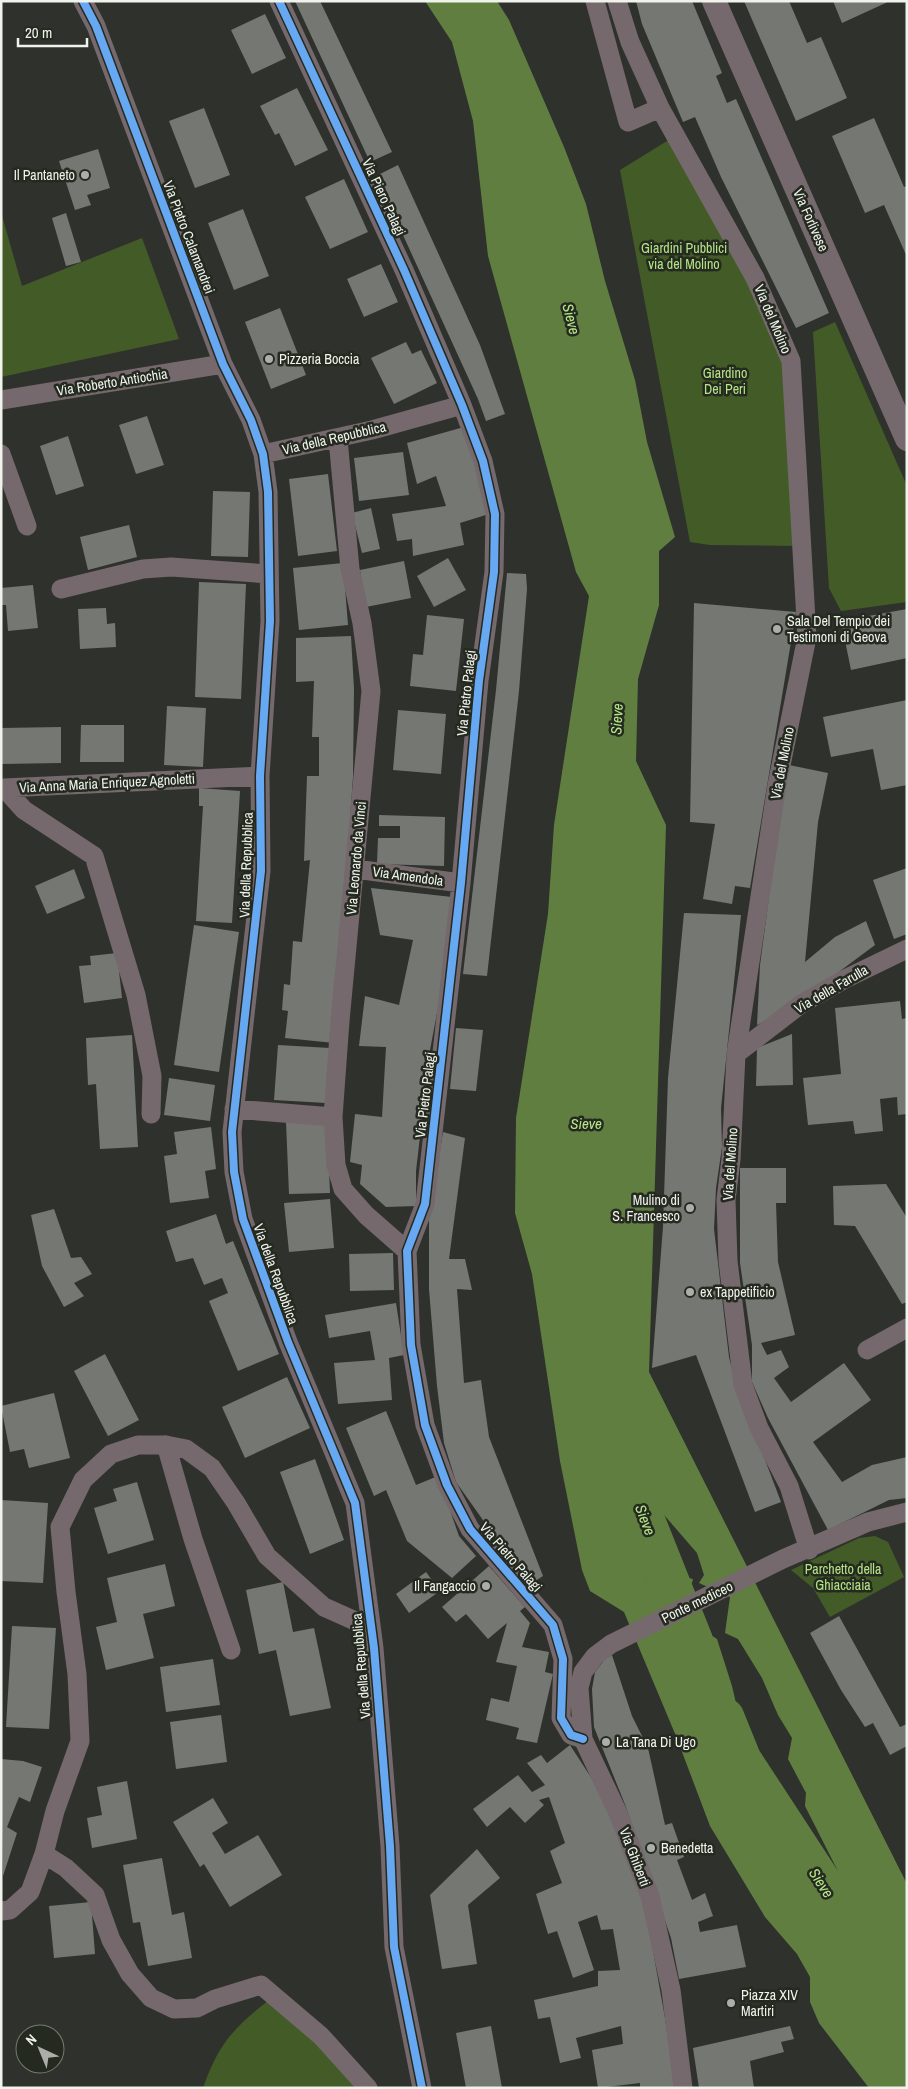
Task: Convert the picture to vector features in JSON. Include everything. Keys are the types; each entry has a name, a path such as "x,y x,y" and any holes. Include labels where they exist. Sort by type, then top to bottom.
{"street":[{"path":"83,1 96,26"},
{"path":"93,1 96,26"},
{"name":"Via Piero Palagi","path":"279,1 404,270 462,405"},
{"path":"595,1 628,122 660,108"},
{"name":"Via del Molino","path":"617,1 630,42 660,108 755,278 791,361 807,637 777,785 736,1054 731,1159 726,1200 728,1261 743,1385 759,1428 789,1486 809,1550"},
{"name":"Via Forlivese","path":"714,1 907,439"},
{"name":"Via Pietro Calamandrei","path":"96,26 223,364 251,420 263,454"},
{"name":"Via Roberto Antiochia","path":"1,400 223,364"},
{"name":"Via della Repubblica","path":"422,2088 394,1947 390,1846 371,1628 355,1503 288,1342 243,1219 234,1172 232,1132 261,871 260,776 270,621 268,492 263,454 338,439 462,405"},
{"name":"Via Pietro Palagi","path":"462,405 483,461 495,514 494,572 479,681 461,883 425,1204 407,1251 411,1345 425,1425 447,1485 470,1529 553,1625 562,1659 561,1718 571,1734 583,1739"},
{"name":"Via Leonardo da Vinci","path":"338,439 350,569 362,623 371,691 333,1117 336,1165 343,1189 366,1215 407,1251"},
{"path":"1,454 27,526"},
{"path":"61,589 143,569 171,567 269,574"},
{"name":"Via Anna Maria Enriquez Agnoletti","path":"151,1114 152,1076 136,995 94,856 24,810 4,788 260,776"},
{"name":"Via Amendola","path":"355,869 461,883"},
{"name":"Via della Farulla","path":"736,1054 801,1004 845,979 907,949"},
{"path":"234,1108 333,1117"},
{"path":"867,1350 907,1328"},
{"name":"Via della Repubblica","path":"1,1911 10,1910 30,1892 44,1854 55,1810 80,1741 77,1674 66,1592 60,1527 83,1480 111,1454 138,1445 166,1445 186,1449 212,1468 236,1503 267,1556 324,1607 371,1628"},
{"path":"166,1445 193,1539 231,1650"},
{"name":"Ponte mediceo","path":"612,1644 783,1559 809,1550 868,1522 906,1514"},
{"name":"Via Ghiberti","path":"612,1644 595,1656 583,1672 579,1688 583,1739 618,1813 650,1896 671,1990 683,2088"},
{"path":"44,1854 66,1868 95,1895 111,1940 130,1974 151,1998 174,2009 197,2008 215,1999 261,1985 321,2036 368,2088"}],"green space":[{"name":"Giardino Dei Peri","path":"672,138 788,361 797,546 710,545 690,542 620,170"},
{"path":"1,212 22,286 142,238 179,339 1,377"},
{"path":"835,322 907,486 907,602 841,611 829,588 813,332"},
{"name":"Parchetto della Ghiacciaia","path":"875,1536 888,1542 904,1577 830,1617 813,1588 791,1570 859,1538"},
{"path":"269,2000 322,2046 360,2088 203,2088 215,2060 228,2038"}],"water":[{"name":"Sieve","path":"425,1 497,1 509,20 564,147 586,204 605,281 635,380 647,442 675,537 659,551 659,605 638,679 636,761 666,825 649,1372 907,1884 907,2088 869,2088 819,2023 810,2002 810,1977 797,1954 765,1917 710,1826 676,1736 624,1612 590,1591 582,1570 560,1461 532,1274 515,1213 516,1118 548,914 554,825 589,596 576,572 488,256 473,121 452,42","holes":["644,1485 652,1501 697,1553 704,1575 699,1583 730,1597 725,1633 738,1639 762,1678 778,1715 792,1738 788,1759 806,1793 805,1806 849,1893 852,1908 860,1921 854,1938 832,1921 809,1898 783,1860 746,1772 748,1755 732,1686 717,1639 683,1617 693,1579 679,1576 668,1595 658,1598 647,1581 640,1549 629,1528 627,1515 629,1504"]}],"building":[{"path":"295,1 320,1 392,152 370,162"},
{"path":"636,1 692,1 722,73 716,76 727,103 736,99 829,313 796,328 721,177 695,117 683,122 642,24"},
{"path":"744,1 789,1 807,43 821,37 847,98 796,121"},
{"path":"833,1 890,1 842,23"},
{"path":"265,14 286,58 252,74 231,30"},
{"path":"297,88 328,150 295,166 279,133 275,135 260,106"},
{"path":"204,108 230,175 195,188 169,121"},
{"path":"874,118 904,187 907,186 907,257 884,205 865,213 832,136"},
{"name":"Il Pantaneto","path":"98,149 110,188 87,195 91,205 75,210 59,161"},
{"path":"398,165 480,345 505,414 486,421 478,399 376,176"},
{"path":"344,179 368,232 330,249 305,197"},
{"path":"243,209 269,276 234,290 208,223"},
{"path":"66,213 81,262 66,266 52,218"},
{"path":"381,264 398,302 364,317 347,279"},
{"path":"280,308 306,375 271,389 245,322"},
{"path":"406,342 412,354 421,350 437,383 394,404 371,358"},
{"path":"147,416 164,465 136,474 119,425"},
{"path":"464,427 489,514 460,523 464,545 413,556 412,539 397,541 392,514 446,506 436,476 417,484 407,443"},
{"path":"68,436 84,486 56,495 40,446"},
{"path":"403,452 409,495 359,501 354,458"},
{"path":"328,474 337,551 298,556 289,479"},
{"path":"213,491 250,492 248,557 211,556"},
{"path":"371,508 380,549 362,553 352,513"},
{"path":"129,525 137,557 88,570 80,537"},
{"path":"448,558 466,590 434,607 417,576"},
{"path":"404,561 411,598 366,607 360,570"},
{"path":"343,563 348,625 299,630 293,568"},
{"path":"507,573 526,574 527,589 519,691 487,976 463,974 496,690"},
{"path":"199,582 246,584 241,699 195,697"},
{"path":"33,585 38,628 8,631 6,605 1,605 1,588"},
{"path":"694,603 796,612 750,888 735,886 732,904 703,899 715,824 690,822"},
{"path":"106,608 107,624 115,623 116,647 80,649 78,609"},
{"path":"907,609 907,658 851,670 841,621"},
{"path":"427,615 464,619 456,691 410,686 413,654 423,655"},
{"path":"351,636 354,689 353,777 334,1043 285,1038 288,1011 282,1010 284,984 290,985 293,941 302,942 310,860 304,861 307,776 319,776 319,737 312,737 314,681 296,682 296,638"},
{"path":"907,700 907,785 881,790 873,749 831,757 823,717"},
{"path":"167,706 206,708 203,767 164,765"},
{"path":"398,710 446,714 441,774 393,770"},
{"path":"81,725 124,725 124,762 80,762"},
{"path":"61,727 61,763 1,764 1,728"},
{"path":"789,765 828,773 818,822 805,962 835,937 866,921 875,945 789,1009 757,1025 760,965 780,814"},
{"path":"199,788 240,791 232,923 196,921 203,806 199,806"},
{"path":"379,815 445,817 444,866 377,864 378,838 400,838 400,826 379,826"},
{"path":"907,868 907,934 894,939 873,880"},
{"path":"74,869 85,898 47,914 35,886"},
{"path":"371,888 452,897 445,971 430,1050 416,1171 416,1206 386,1207 360,1184 362,1165 350,1162 355,1114 382,1117 386,1047 359,1046 365,996 399,1005 413,940 380,935"},
{"path":"684,913 741,915 721,1108 722,1147 716,1188 714,1229 729,1357 734,1378 781,1502 755,1512 696,1355 652,1368 663,1227 668,1078"},
{"path":"194,925 239,932 219,1072 174,1065"},
{"path":"117,953 122,998 84,1003 79,966 91,965 90,956"},
{"path":"900,1001 902,1019 907,1018 907,1114 898,1115 897,1097 880,1099 883,1131 855,1134 853,1121 808,1125 803,1078 841,1074 835,1008"},
{"path":"456,1028 483,1030 476,1091 450,1089"},
{"path":"792,1034 793,1085 756,1086 757,1048"},
{"path":"132,1035 138,1147 100,1149 96,1084 88,1085 86,1038"},
{"path":"278,1045 330,1048 326,1103 274,1100"},
{"path":"169,1078 215,1085 210,1121 164,1115"},
{"path":"327,1120 330,1193 289,1194 286,1122"},
{"path":"211,1127 216,1169 205,1171 209,1198 170,1203 164,1156 177,1154 174,1132"},
{"path":"443,1132 465,1138 449,1259 465,1259 472,1290 457,1289 464,1383 481,1380 489,1437 543,1576 529,1585 456,1482 444,1443 429,1289 429,1218"},
{"path":"740,1168 786,1168 786,1203 776,1203 778,1262 795,1335 761,1343 767,1355 781,1350 789,1367 774,1378 791,1402 844,1363 871,1400 813,1442 842,1482 872,1465 907,1457 907,1498 889,1500 828,1530 768,1418 752,1382 752,1345 740,1263"},
{"path":"886,1184 907,1218 907,1302 902,1304 855,1226 834,1225 833,1186"},
{"path":"330,1199 334,1248 289,1252 284,1203"},
{"path":"54,1209 71,1258 81,1257 92,1274 74,1283 84,1296 64,1307 42,1266 31,1215"},
{"path":"216,1214 226,1244 233,1241 279,1354 238,1371 209,1301 228,1293 222,1278 204,1285 193,1258 176,1262 166,1231"},
{"path":"393,1253 394,1290 350,1291 349,1254"},
{"path":"396,1303 404,1355 389,1358 392,1400 338,1404 334,1363 375,1360 370,1331 329,1338 325,1315"},
{"path":"105,1354 139,1420 108,1436 74,1371"},
{"path":"287,1377 310,1428 245,1458 222,1407"},
{"path":"54,1393 70,1458 29,1468 24,1449 10,1452 1,1406"},
{"path":"386,1411 416,1485 438,1476 459,1536 476,1556 452,1578 407,1541 386,1490 374,1496 346,1428"},
{"path":"315,1459 344,1540 310,1554 280,1472"},
{"path":"137,1482 154,1540 108,1554 94,1508 117,1501 113,1489"},
{"path":"1,1500 48,1503 43,1583 1,1581"},
{"path":"165,1564 175,1606 143,1614 154,1658 106,1670 96,1627 117,1622 107,1578"},
{"path":"489,1566 525,1607 520,1611 530,1623 522,1647 549,1652 545,1672 553,1674 537,1743 516,1739 519,1728 486,1720 491,1698 509,1702 517,1666 496,1662 507,1623 488,1639 466,1614 456,1622 442,1607"},
{"path":"426,1572 440,1591 409,1613 396,1594"},
{"path":"283,1582 293,1632 314,1628 331,1708 290,1716 276,1650 259,1654 246,1590"},
{"path":"839,1616 900,1727 907,1724 907,1746 890,1755 873,1723 865,1727 841,1690 810,1633"},
{"path":"12,1626 56,1628 49,1729 6,1727"},
{"path":"612,1655 632,1716 648,1748 665,1825 672,1823 684,1857 677,1860 692,1900 705,1893 713,1916 698,1922 700,1932 737,1925 746,1967 679,1979 671,1938 626,1807 594,1727 592,1689 595,1672 605,1659"},
{"path":"213,1659 220,1705 166,1712 160,1667"},
{"path":"221,1715 227,1762 176,1769 170,1722"},
{"path":"570,1745 607,1802 643,1895 665,2018 675,2088 640,2088 640,2083 598,2088 592,2050 623,2044 621,2026 576,2038 581,2058 560,2063 550,2017 538,2019 534,2000 598,1986 598,1971 620,1970 613,1929 601,1930 597,1915 578,1922 594,1970 573,1978 557,1931 548,1934 536,1894 562,1883 550,1851 565,1843 549,1797 539,1800 544,1805 525,1823 510,1807 487,1827 473,1809 518,1775 532,1792 545,1785 527,1763 541,1755 547,1763"},
{"path":"1,1759 23,1761 42,1767 30,1802 19,1797 7,1827 17,1833 3,1876"},
{"path":"127,1781 137,1839 92,1848 87,1818 102,1815 97,1787"},
{"path":"213,1798 228,1823 212,1833 225,1854 258,1835 282,1875 230,1907 204,1864 200,1867 173,1822"},
{"path":"477,1849 500,1878 468,1905 477,1964 442,1969 430,1895"},
{"path":"162,1858 172,1915 184,1912 192,1958 148,1966 140,1922 133,1923 123,1865"},
{"path":"91,1902 95,1954 54,1958 49,1906"},
{"path":"491,2026 502,2088 466,2088 456,2033"},
{"path":"790,2026 794,2039 781,2042 784,2052 750,2061 754,2088 699,2088 693,2048"}],"waterway":[{"name":"Sieve","path":"625,1438 638,1504 693,1642"},
{"name":"Sieve","path":"724,1718 741,1760 907,2014"}],"cycle path":[{"path":"83,1 96,26 223,364 251,420 263,454 268,492 270,621 260,776 261,871 232,1132 234,1172 243,1219 288,1342 355,1503 374,1648 390,1846 394,1947 422,2088"},
{"path":"279,1 404,270 462,405 483,461 495,514 494,572 479,681 461,883 425,1204 407,1251 411,1345 425,1425 447,1485 470,1529 553,1625 563,1659 561,1718 571,1735 583,1739"}],"place":[{"name":"Il Pantaneto","path":"85,175"},
{"name":"Pizzeria Boccia","path":"269,359"},
{"name":"Sala Del Tempio dei Testimoni di Geova","path":"777,629"},
{"name":"Mulino di S. Francesco","path":"690,1208"},
{"name":"ex Tappetificio","path":"690,1292"},
{"name":"Il Fangaccio","path":"486,1586"},
{"name":"La Tana Di Ugo","path":"606,1742"},
{"name":"Benedetta","path":"651,1848"},
{"name":"Piazza XIV Martiri","path":"731,2003"}],"park label":[{"name":"Giardini Pubblici via del Molino","path":"684,256"}]}
